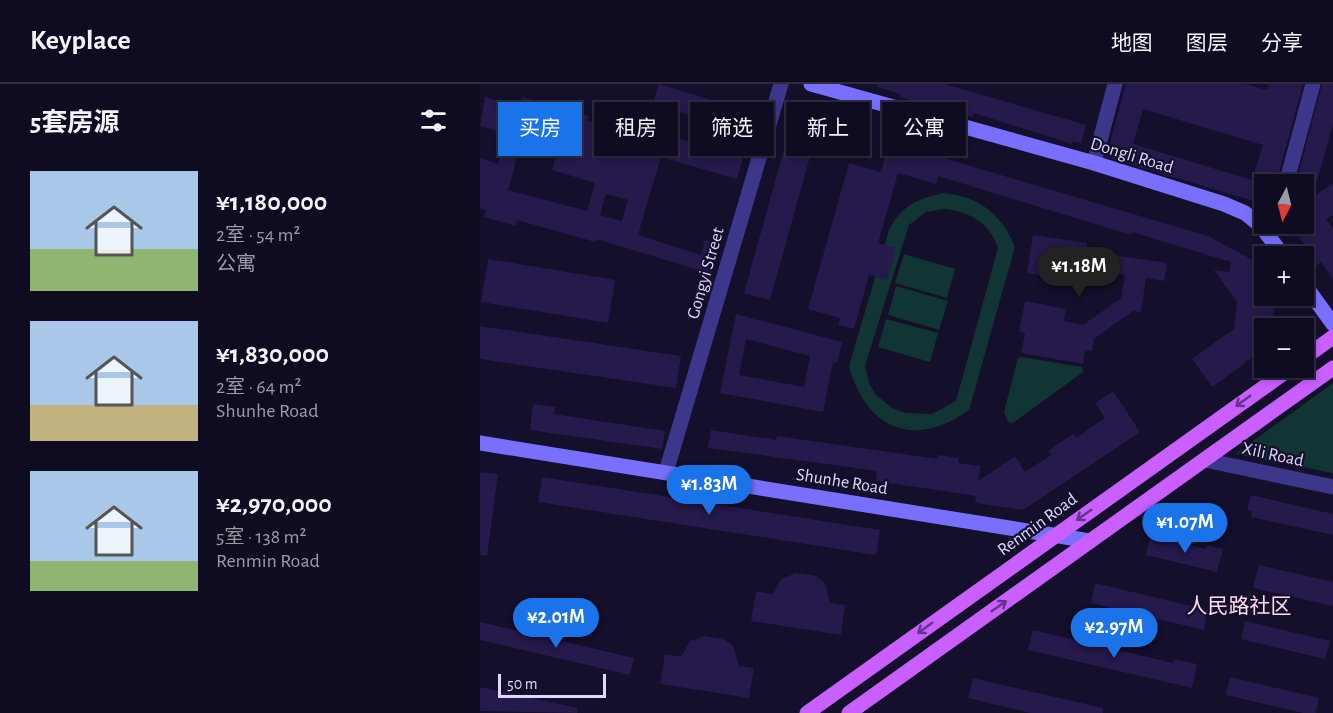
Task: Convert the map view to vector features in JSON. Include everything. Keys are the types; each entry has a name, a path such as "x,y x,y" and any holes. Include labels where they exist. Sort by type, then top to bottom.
{"main road":[{"path":"1314,351 1333,337"},
{"path":"849,713 1333,369"},
{"name":"Renmin Road","path":"807,713 1277,378"}],"street":[{"name":"Gongyi Street","path":"666,472 781,84"},
{"name":"Dongli Road","path":"811,84 1094,163 1235,208 1254,219"},
{"path":"1094,163 1115,84"},
{"path":"1289,174 1313,84"},
{"path":"1314,298 1333,324"},
{"name":"Shunhe Road","path":"480,443 1090,541"},
{"name":"Xili Road","path":"1205,460 1333,487"}],"green space":[{"path":"943,193 956,195 978,203 996,216 1010,235 1015,247 969,410 949,422 930,429 912,430 895,427 880,418 867,405 857,388 849,366 889,230 899,215 911,204","holes":["953,210 962,212 984,225 998,248 956,401 932,414 905,413 892,408 875,394 869,383 865,366 909,225 926,212"]},
{"path":"904,254 955,269 947,298 895,283"},
{"path":"896,286 948,301 939,330 888,315"},
{"path":"886,319 938,333 930,362 878,347"},
{"path":"1018,358 1082,367 1083,372 1013,423 1008,422 1004,412"},
{"path":"1333,383 1333,473 1235,454"}],"building":[{"path":"659,84 718,102 690,102 690,115 678,112 678,102 654,102"},
{"path":"877,84 944,84 1086,125 1081,143 1073,141 1072,144 974,113 973,117 966,115 966,102 918,102 877,87"},
{"path":"1126,84 1245,84 1267,90 1269,84 1303,84 1279,174 1254,174 1254,201 1106,157","holes":["1143,109 1263,145 1252,180 1133,144"]},
{"path":"1322,84 1333,84 1333,124 1316,184 1314,184 1314,174 1299,174"},
{"path":"485,97 502,102 498,102 498,132 480,126"},
{"path":"522,97 540,102 520,102"},
{"path":"582,114 589,116 588,121 594,123 594,156 678,156 678,138 690,142 690,156 743,158 737,179 661,157 638,235 701,255 705,240 721,244 712,274 596,239 595,242 517,220 516,226 484,217 486,210 480,209 480,158 498,164 500,156 517,156 508,190 587,211 595,183 552,170 556,156 582,156","holes":["606,194 628,200 622,221 600,215"]},
{"path":"786,142 786,156 810,156 770,300 744,293"},
{"path":"885,156 937,156 1208,236 1254,261 1254,306 1275,306 1273,318 1254,318 1254,356 1212,387 1192,359 1234,329 1237,302 1214,270 1229,272 1231,262 1132,232 1131,235 938,176 936,184 898,173 878,243 896,248 887,280 869,275 854,329 838,325 840,318 808,309 849,163 881,172"},
{"path":"1333,183 1333,215 1326,219 1333,229 1333,279 1321,262 1314,268 1314,246 1305,246 1297,234 1314,234 1314,196"},
{"path":"1033,235 1087,243 1086,251 1167,263 1164,281 1146,278 1141,312 1133,311 1094,339 1092,351 1085,350 1083,364 1021,353 1025,333 1019,332 1025,301 1066,309 1064,321 1083,325 1121,298 1125,275 1083,268 1066,279 1027,273"},
{"path":"488,259 615,280 608,323 481,302"},
{"path":"736,314 842,342 837,363 833,362 823,412 720,393","holes":["746,339 810,356 804,387 739,375"]},
{"path":"480,326 681,356 676,388 480,359"},
{"path":"1113,391 1140,432 1023,510 975,503 976,496 876,481 877,471 708,448 711,430 776,440 777,436 938,459 938,455 959,458 958,463 981,466 978,481 1015,456 1025,472 1051,455 1048,451 1073,434 1076,438 1105,418 1095,403"},
{"path":"533,404 555,407 554,414 665,431 662,449 530,430"},
{"path":"480,472 498,474 487,556 480,555"},
{"path":"542,477 880,530 876,555 538,502"},
{"path":"1251,495 1333,514 1333,535 1251,517 1252,511 1247,510"},
{"path":"1150,536 1206,549 1207,545 1223,549 1217,572 1146,555"},
{"path":"1259,565 1333,582 1333,606 1253,588"},
{"path":"796,573 816,576 825,583 830,603 845,605 841,635 751,621 756,591 773,594 781,579"},
{"path":"1095,583 1208,610 1204,630 1091,603"},
{"path":"1245,621 1330,641 1325,659 1241,639"},
{"path":"480,622 634,658 630,675 480,640"},
{"path":"1033,630 1173,663 1174,659 1197,664 1192,688 1028,650"},
{"path":"704,636 724,639 733,646 739,666 754,668 749,698 660,684 665,654 681,657 690,641"},
{"path":"1230,677 1319,698 1316,713 1303,713 1226,695"},
{"path":"973,678 1103,708 1103,713 1030,713 968,698"},
{"path":"480,687 578,708 577,713 480,711"}],"district":[{"name":"人民路社区","path":"1239,606"}]}
